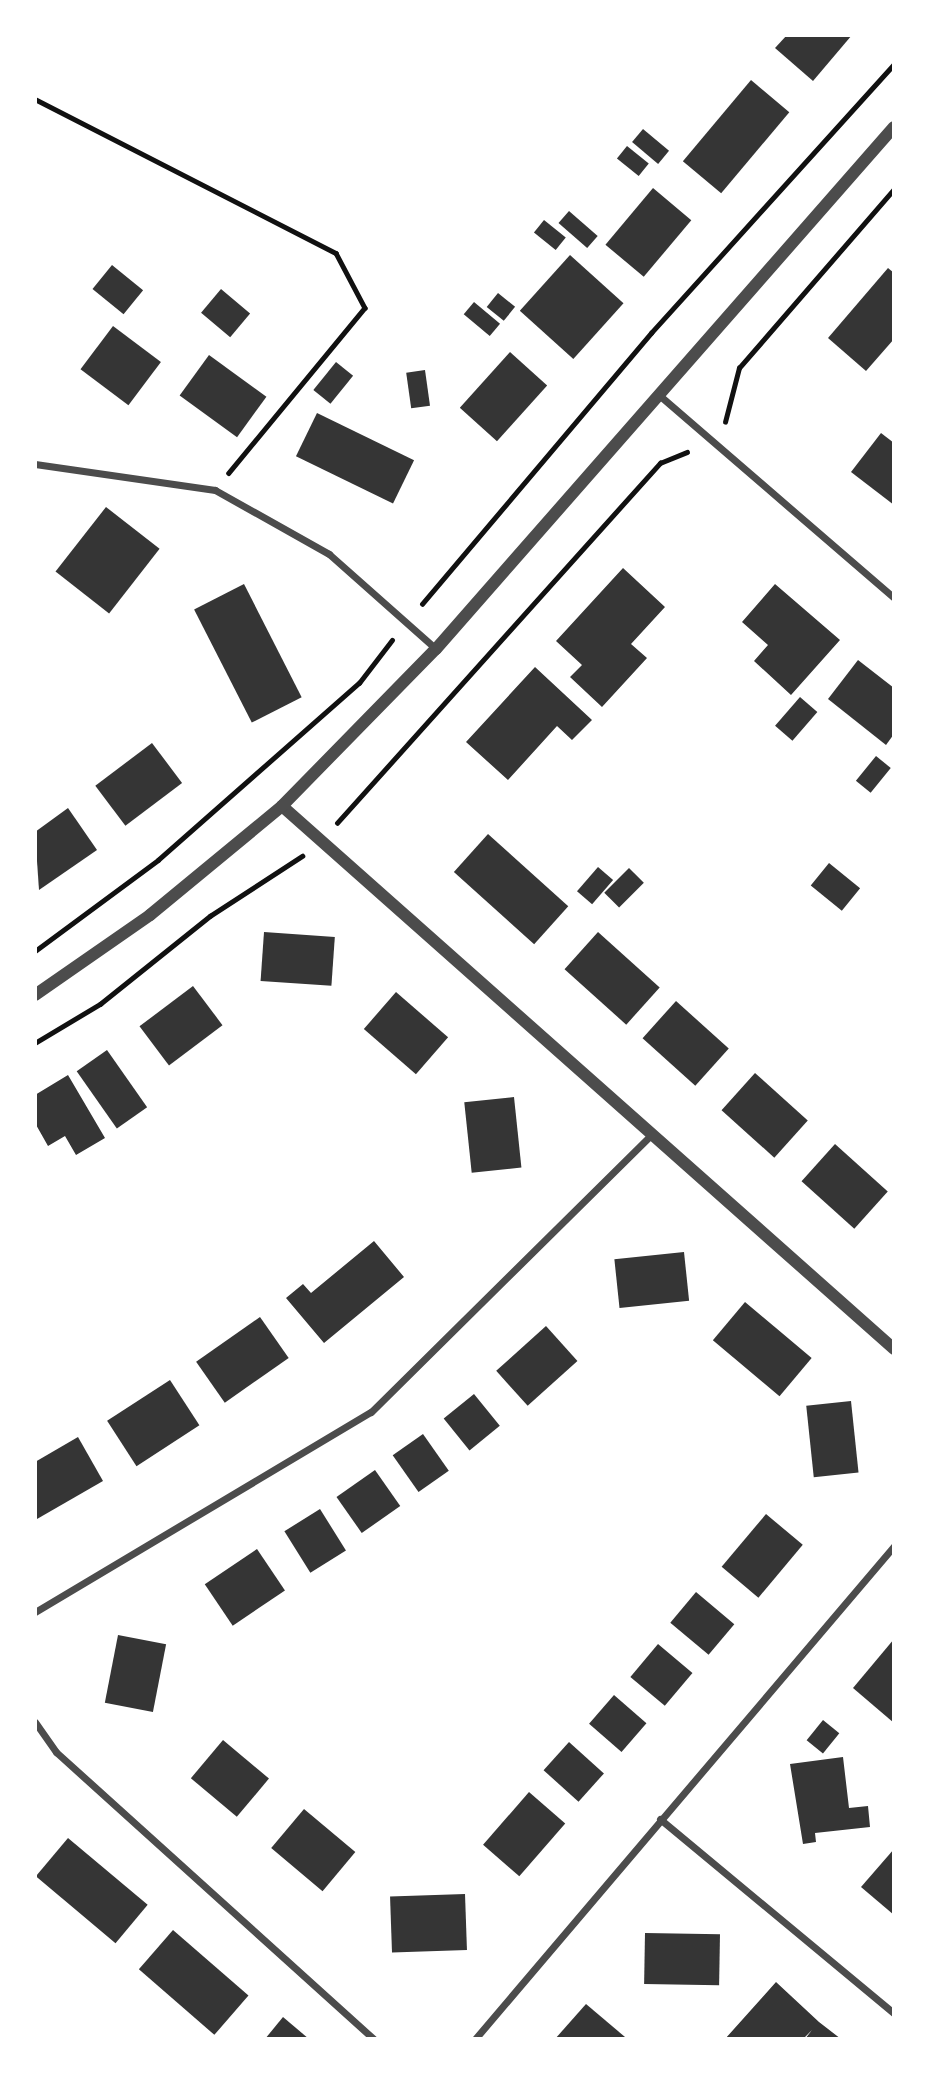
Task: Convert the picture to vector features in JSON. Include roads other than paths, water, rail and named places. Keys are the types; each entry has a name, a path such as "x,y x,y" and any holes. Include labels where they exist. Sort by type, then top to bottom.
{"street":[{"path":"35,995 150,915 282,806 436,649 894,127"},
{"path":"659,395 894,598"},
{"path":"35,464 215,490 329,554 436,649"},
{"path":"282,806 894,1349"},
{"path":"35,1612 371,1412 652,1134"},
{"path":"475,2039 894,1546"},
{"path":"35,1722 56,1752 374,2039"},
{"path":"660,1819 894,2013"}]}
